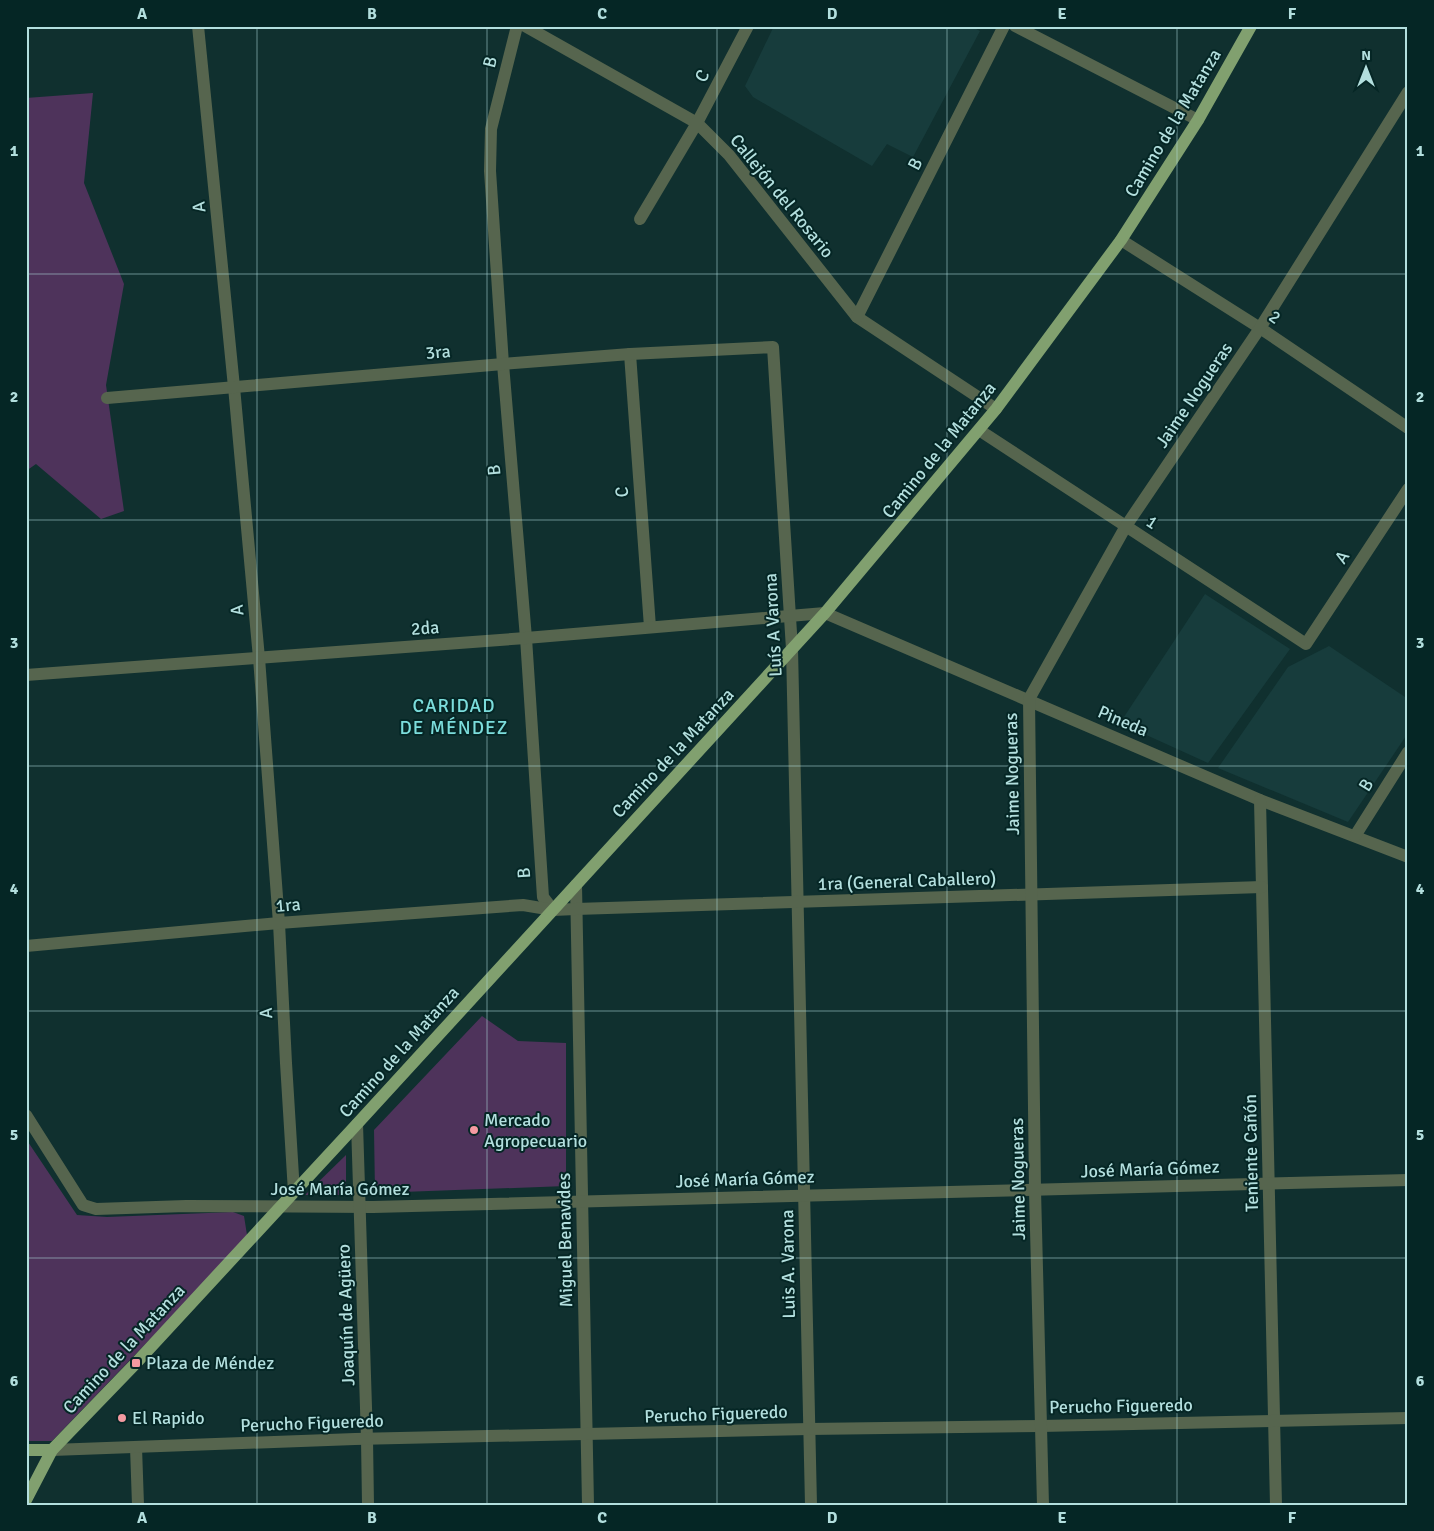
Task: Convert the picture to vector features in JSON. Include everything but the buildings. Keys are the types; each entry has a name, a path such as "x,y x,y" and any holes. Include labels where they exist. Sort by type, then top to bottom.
{"main road":[{"name":"Camino de la Matanza","path":"26,1500 52,1450 136,1363 826,613 980,430 1121,240 1198,120 1250,26"},
{"name":"Perucho Figueredo","path":"26,1450 52,1450"}],"street":[{"name":"A","path":"198,26 259,658 279,923 294,1192"},
{"name":"B","path":"517,26 491,129 490,170 503,364 526,638 543,897 553,910"},
{"name":"Callejón del Rosario","path":"525,26 697,123 729,155 856,317 996,410"},
{"name":"C","path":"640,219 697,123 748,26"},
{"name":"B","path":"856,317 1004,26"},
{"path":"1015,26 1198,120"},
{"name":"Jaime Nogueras","path":"1043,1505 1035,1190 1029,699 1126,526 1260,328 1408,92"},
{"name":"2","path":"1121,240 1260,328 1408,428"},
{"name":"3ra","path":"107,398 630,354 774,347"},
{"name":"Luís A Varona","path":"774,347 791,615 797,903"},
{"name":"C","path":"630,354 650,627"},
{"name":"1","path":"980,430 1306,644"},
{"name":"A","path":"1306,644 1408,489"},
{"name":"2da","path":"26,675 526,638 826,613"},
{"name":"Pineda","path":"826,613 1260,800 1408,857"},
{"name":"B","path":"1355,836 1408,752"},
{"name":"Teniente Cañón","path":"1260,800 1276,1505"},
{"name":"Miguel Benavides","path":"576,886 588,1505"},
{"name":"1ra (General Caballero)","path":"553,910 1262,887"},
{"name":"Luis A. Varona","path":"797,903 811,1505"},
{"name":"1ra","path":"26,946 279,923 523,905 553,910"},
{"name":"José María Gómez","path":"26,1115 83,1205 96,1209 186,1206 360,1207 1408,1180"},
{"name":"Joaquín de Agüero","path":"357,1124 368,1505"},
{"name":"Perucho Figueredo","path":"52,1450 367,1439 1408,1418"},
{"path":"136,1446 138,1505"}],"shaded area":[{"path":"774,26 970,26 980,31 913,157 887,144 872,166 753,97 745,86"},
{"path":"93,93 84,183 124,284 106,385 124,511 101,519 36,464 26,471 26,98"},
{"path":"1205,594 1290,649 1208,763 1120,723"},
{"path":"1329,646 1408,699 1408,733 1348,822 1218,768 1288,667"},
{"path":"482,1016 518,1041 566,1043 566,1186 375,1193 374,1130"},
{"path":"26,1139 77,1215 107,1217 233,1212 244,1216 247,1235 180,1308 52,1441 26,1441"},
{"path":"346,1155 346,1195 305,1195"}],"place":[{"name":"Mercado Agropecuario","path":"474,1130"},
{"name":"Plaza de Méndez","path":"136,1363"},
{"name":"El Rapido","path":"122,1418"}],"district":[{"name":"CARIDAD DE MÉNDEZ","path":"454,716"}]}
